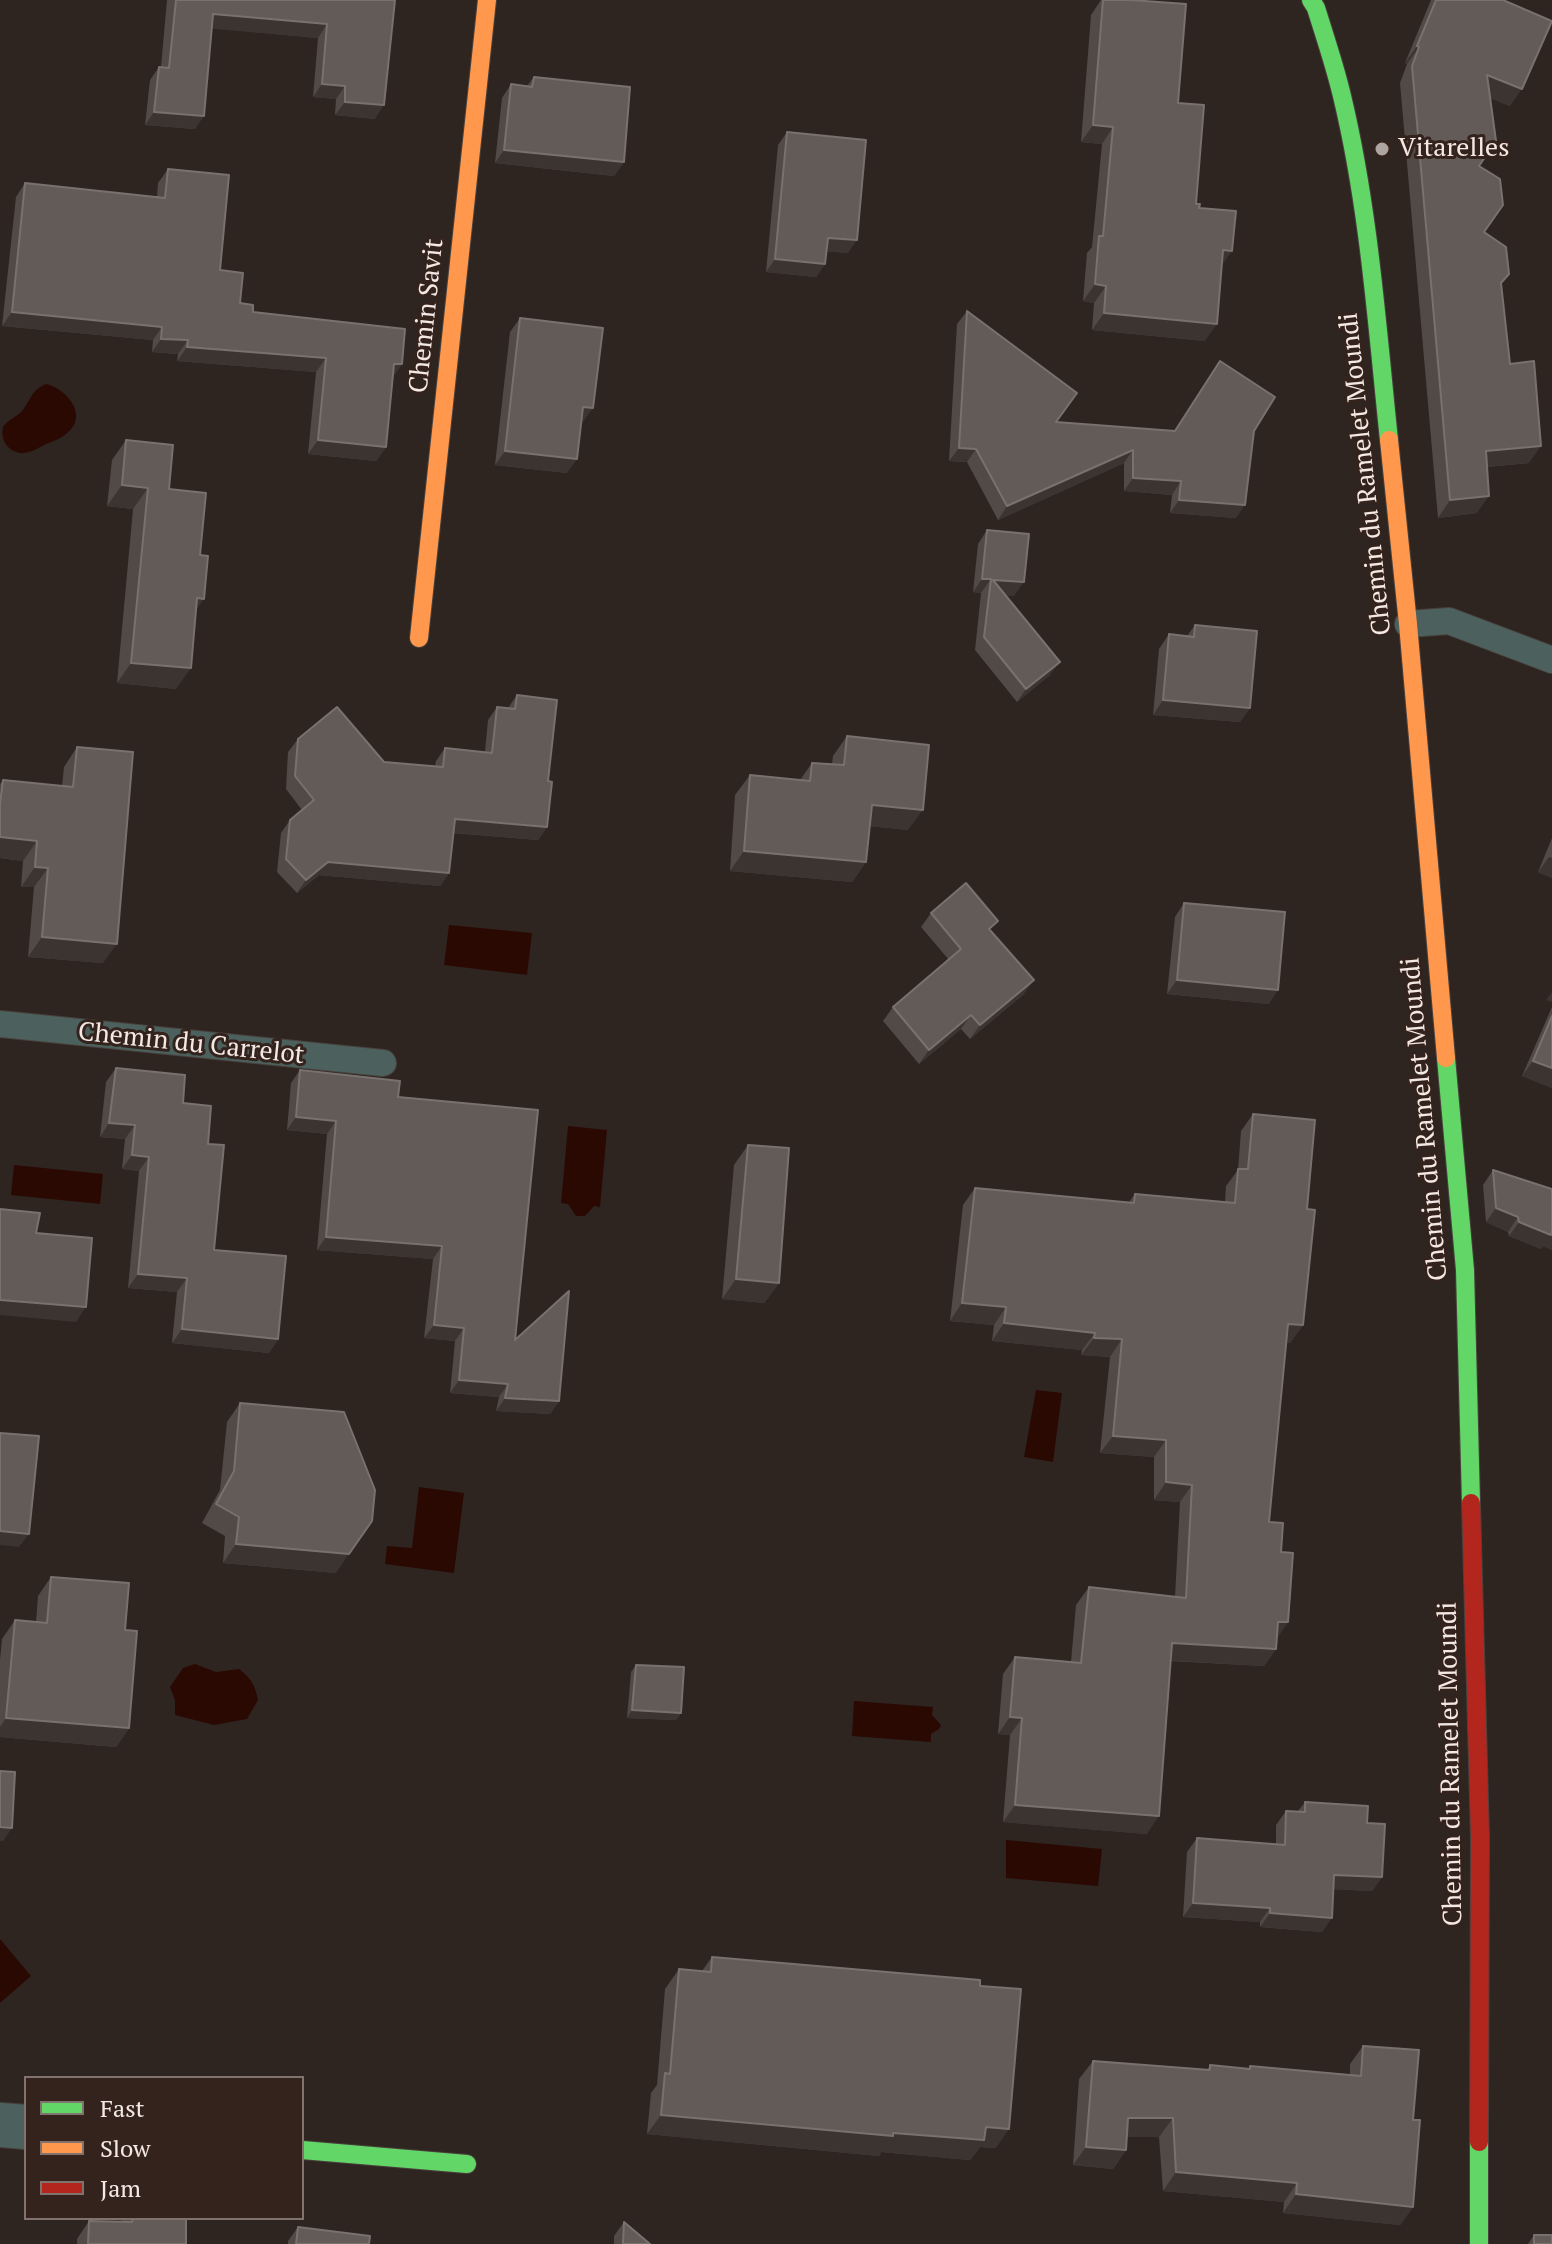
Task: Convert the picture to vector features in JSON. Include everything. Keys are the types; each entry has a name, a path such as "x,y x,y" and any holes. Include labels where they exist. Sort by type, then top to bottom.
{"main road":[{"name":"Chemin Savit","path":"419,638 487,0"},
{"name":"Chemin du Ramelet Moundi","path":"1311,0 1342,94 1355,158 1372,281 1408,624 1465,1270 1480,1837 1479,2244"},
{"path":"304,2150 467,2164"}],"street":[{"path":"0,2125 24,2127"}],"lane":[{"path":"1408,624 1449,621 1552,660"},
{"name":"Chemin du Carrelot","path":"0,1024 383,1063"}],"shaded area":[{"path":"46,384 61,391 73,404 76,419 73,427 35,450 16,452 4,440 3,427 22,411 37,389"},
{"path":"449,925 532,933 527,975 444,965"},
{"path":"568,1126 607,1130 600,1207 594,1206 585,1216 576,1216 568,1204 561,1203"},
{"path":"14,1165 103,1174 100,1204 11,1195"},
{"path":"1036,1390 1062,1393 1053,1462 1024,1457"},
{"path":"419,1487 464,1493 454,1573 385,1564 387,1546 412,1548"},
{"path":"195,1664 216,1672 239,1669 247,1676 258,1700 247,1719 214,1725 175,1715 175,1700 170,1687 183,1668"},
{"path":"854,1701 933,1707 932,1715 941,1725 931,1734 931,1742 852,1736"},
{"path":"1006,1840 1102,1849 1098,1886 1006,1878"},
{"path":"0,1939 31,1976 0,2003"}],"building":[{"path":"176,0 395,0 384,105 345,102 345,86 322,84 327,24 213,14 204,116 154,112 159,67 169,68"},
{"path":"1103,0 1186,4 1178,103 1204,105 1196,204 1200,204 1199,208 1236,211 1232,251 1223,250 1217,324 1104,313 1106,286 1095,284 1099,236 1103,236 1113,127 1093,125"},
{"path":"1436,0 1503,0 1552,21 1522,89 1487,75 1496,141 1479,166 1500,179 1503,205 1484,232 1506,247 1509,274 1501,283 1510,364 1534,361 1541,446 1486,451 1489,496 1450,500 1412,66"},
{"path":"534,77 630,87 624,162 504,150 511,84 532,87"},
{"path":"787,132 866,140 857,240 828,238 825,264 775,259"},
{"path":"168,169 229,175 220,270 243,273 240,303 253,305 253,312 405,329 402,364 394,364 386,447 318,440 326,358 187,347 188,340 161,339 162,327 12,312 25,183 165,198"},
{"path":"967,311 1077,393 1056,422 1175,431 1220,361 1275,397 1254,431 1245,505 1179,500 1181,481 1133,478 1133,450 1007,506 976,449 959,448"},
{"path":"520,318 603,328 593,408 583,407 577,459 505,451"},
{"path":"126,440 173,445 169,489 206,493 200,555 208,556 204,599 197,598 191,668 131,663 148,488 122,485"},
{"path":"987,530 1029,534 1024,582 993,580 1060,662 1026,689 984,637 991,579 982,579"},
{"path":"1195,625 1257,631 1250,708 1163,700 1169,634 1194,637"},
{"path":"517,695 557,700 548,781 552,782 547,827 455,819 449,873 328,862 306,880 286,859 290,820 314,800 295,776 298,739 337,707 384,762 443,767 445,748 492,753 497,707 515,709"},
{"path":"847,736 929,745 923,810 872,805 866,862 744,851 750,775 810,781 812,763 844,765"},
{"path":"77,747 133,752 117,944 42,937 48,868 35,867 37,841 0,837 3,780 73,787"},
{"path":"966,883 998,921 989,929 1034,980 980,1025 971,1015 929,1050 893,1007 961,949 931,913"},
{"path":"1184,903 1285,912 1278,990 1177,980"},
{"path":"1552,1016 1552,1068 1533,1061"},
{"path":"116,1068 185,1075 183,1103 211,1106 208,1144 224,1145 214,1250 286,1256 278,1339 182,1329 187,1278 138,1274 149,1157 132,1155 135,1125 109,1123"},
{"path":"300,1070 400,1081 398,1097 538,1110 515,1340 569,1291 559,1401 505,1398 508,1384 459,1380 464,1328 434,1325 442,1246 326,1237 336,1121 296,1117"},
{"path":"1253,1114 1315,1120 1307,1209 1315,1210 1303,1325 1288,1324 1269,1522 1283,1523 1281,1552 1293,1553 1288,1622 1278,1622 1276,1649 1172,1643 1159,1816 1015,1805 1022,1718 1010,1717 1015,1657 1081,1663 1089,1587 1186,1598 1192,1485 1166,1482 1166,1440 1113,1436 1122,1339 1094,1338 1095,1333 1004,1323 1006,1307 962,1303 975,1188 1134,1203 1135,1194 1235,1203 1238,1169 1248,1169"},
{"path":"748,1145 789,1148 779,1283 736,1279"},
{"path":"1493,1170 1552,1189 1551,1235 1519,1222 1518,1217 1496,1208"},
{"path":"0,1209 40,1213 36,1233 92,1238 86,1307 0,1300"},
{"path":"240,1403 344,1412 375,1490 372,1521 349,1554 236,1544 239,1517 216,1504 234,1471"},
{"path":"0,1433 39,1436 29,1534 0,1531"},
{"path":"51,1577 129,1583 125,1630 137,1631 129,1728 6,1718 15,1620 47,1623"},
{"path":"636,1665 684,1667 681,1713 632,1710"},
{"path":"0,1771 15,1772 12,1828 0,1827"},
{"path":"1305,1802 1368,1806 1367,1823 1385,1824 1382,1877 1334,1875 1332,1918 1270,1913 1270,1908 1193,1903 1197,1838 1285,1845 1286,1811 1305,1812"},
{"path":"712,1957 980,1980 980,1986 1021,1989 1009,2129 986,2127 984,2140 893,2133 893,2136 661,2115 665,2073 670,2074 679,1969 711,1972"},
{"path":"1363,2046 1419,2050 1413,2120 1420,2120 1413,2207 1296,2194 1297,2183 1176,2172 1173,2118 1128,2118 1126,2150 1086,2147 1093,2061 1210,2070 1210,2065 1250,2069 1250,2066 1361,2076"},
{"path":"186,2220 186,2244 88,2244 89,2221"},
{"path":"624,2222 650,2244 623,2244"},
{"path":"298,2227 370,2236 369,2244 296,2244"},
{"path":"1534,2235 1552,2235 1552,2244 1534,2244"}],"traffic: fast":[{"path":"1311,0 1339,85 1359,181 1389,440"},
{"path":"1446,1058 1465,1270 1471,1503"},
{"path":"1479,2142 1479,2244"},
{"path":"304,2150 467,2164"}],"traffic: slow":[{"path":"419,638 487,0"},
{"path":"1389,440 1446,1058"}],"traffic: jam":[{"path":"1471,1503 1480,1837 1479,2142"}],"place":[{"name":"Vitarelles","path":"1382,149"}]}
